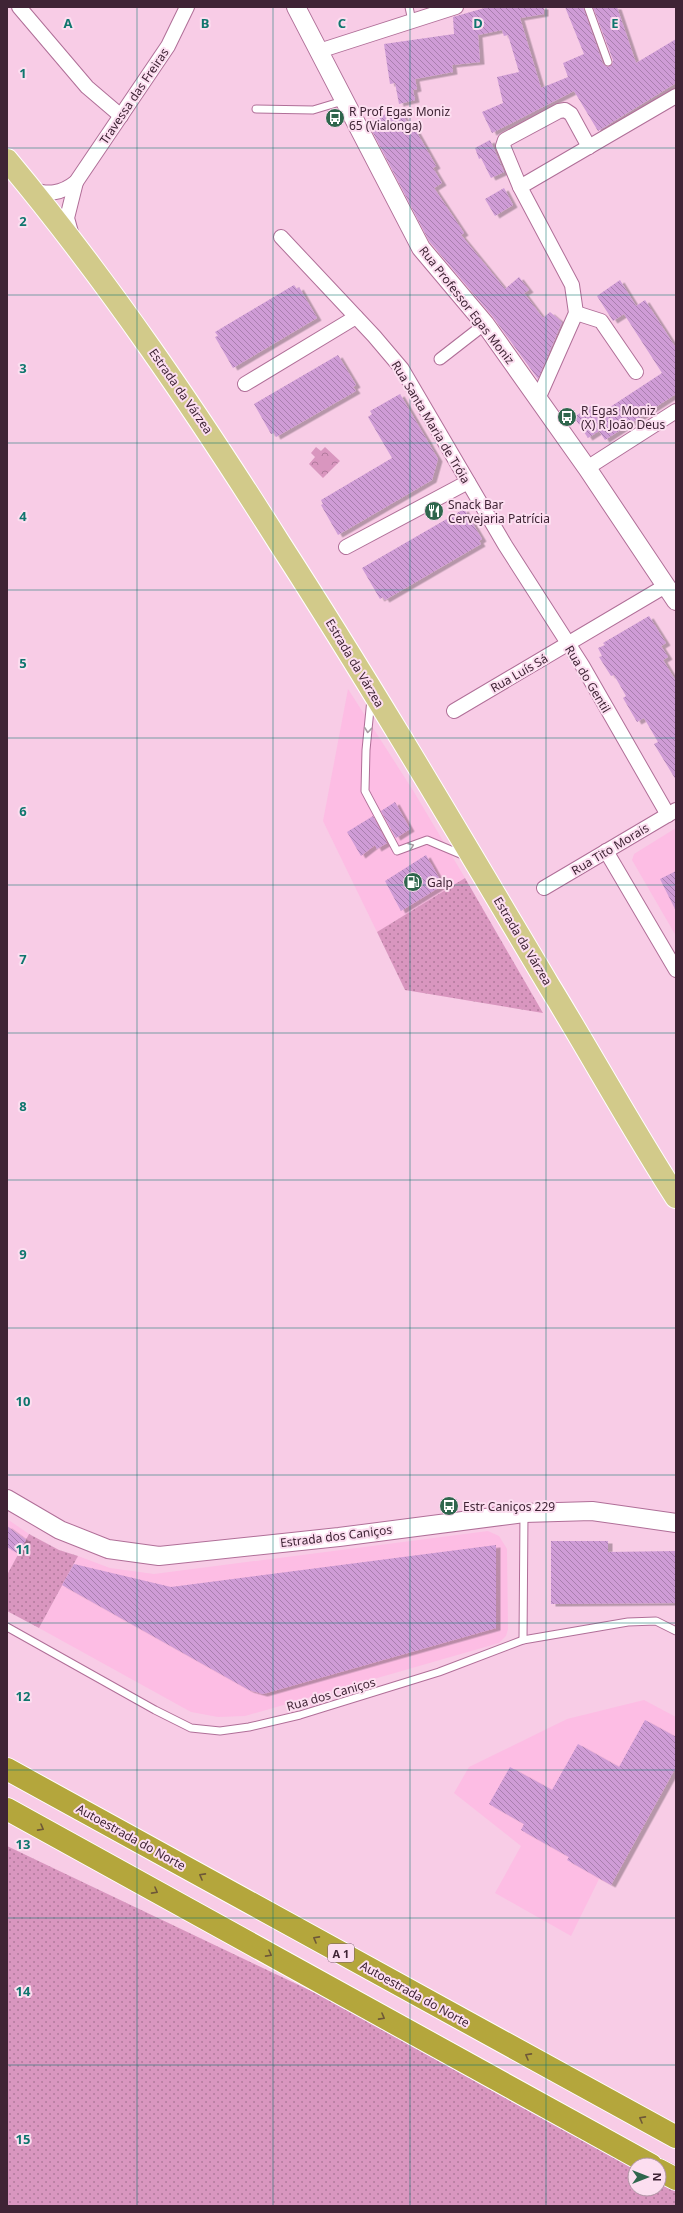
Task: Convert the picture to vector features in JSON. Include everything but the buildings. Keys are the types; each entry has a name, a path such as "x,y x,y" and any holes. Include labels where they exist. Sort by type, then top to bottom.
{"highway":[{"name":"Autoestrada do Norte","path":"7,1768 676,2137"},
{"path":"7,1809 637,2157"},
{"path":"667,2174 676,2179"}],"main road":[{"name":"Estrada da Várzea","path":"7,160 31,188 119,302 202,421 372,691 674,1195"}],"street":[{"path":"18,7 87,88 121,116"},
{"name":"Travessa das Freiras","path":"76,246 67,218 76,182 168,46 179,14 186,7"},
{"name":"Rua Professor Egas Moniz","path":"296,7 343,101 421,248 485,324 587,468 667,585 676,601"},
{"path":"319,51 456,7"},
{"path":"520,188 676,96"},
{"path":"538,399 576,313 572,285 520,188 503,149 505,140 559,111 565,110 571,114 589,147"},
{"name":"Travessa das Freiras","path":"31,188 44,193 58,193 76,182"},
{"name":"Rua Santa Maria de Tróia","path":"281,237 356,317 402,369 505,545"},
{"path":"576,313 596,318 601,321 636,372"},
{"path":"245,384 356,317"},
{"path":"440,359 485,324"},
{"path":"587,468 676,411"},
{"path":"346,547 468,482"},
{"name":"Rua do Gentil","path":"505,545 672,812"},
{"name":"Rua Luís Sá","path":"454,711 568,645 667,585"},
{"name":"Rua Tito Morais","path":"544,888 672,812"},
{"path":"606,851 676,970"},
{"name":"Estrada dos Caniços","path":"7,1499 60,1530 108,1549 159,1556 524,1513 592,1511 676,1523"}],"lane":[{"path":"409,7 412,21"},
{"path":"588,7 608,62"},
{"path":"256,109 313,110 343,101"},
{"path":"372,691 366,750 365,791 397,851 427,840 474,859"},
{"path":"523,1640 524,1513"},
{"name":"Rua dos Caniços","path":"7,1627 167,1716 192,1728 220,1731 249,1727 300,1715 439,1672 523,1640 628,1622 656,1621 676,1631"}],"shaded area":[{"path":"348,689 414,792 465,878 377,932 323,821"},
{"path":"676,828 676,936 632,860 634,854"},
{"path":"7,1519 29,1534 7,1575"},
{"path":"488,1531 499,1536 507,1549 508,1629 506,1636 499,1643 245,1716 218,1717 191,1712 39,1628 78,1556 110,1568 154,1574"},
{"path":"644,1700 676,1717 676,1767 611,1885 599,1879 571,1936 495,1893 521,1846 454,1793 469,1767 567,1719"}],"green space":[{"path":"316,447 321,451 325,447 340,461 323,478 309,464 315,457 311,453"},
{"path":"465,878 543,1013 405,990 377,932"},
{"path":"29,1534 59,1550 78,1556 39,1628 7,1611 7,1575"},
{"path":"7,1846 659,2157 627,2157 627,2197 667,2197 667,2161 676,2165 676,2206 7,2206"}],"place":[{"name":"R Prof Egas Moniz 65 (Vialonga)","path":"335,118"},
{"name":"R Egas Moniz (X) R João Deus","path":"567,417"},
{"name":"Snack Bar Cervejaria Patrícia","path":"434,511"},
{"name":"Galp","path":"413,882"},
{"name":"Estr Caniços 229","path":"449,1506"}]}
